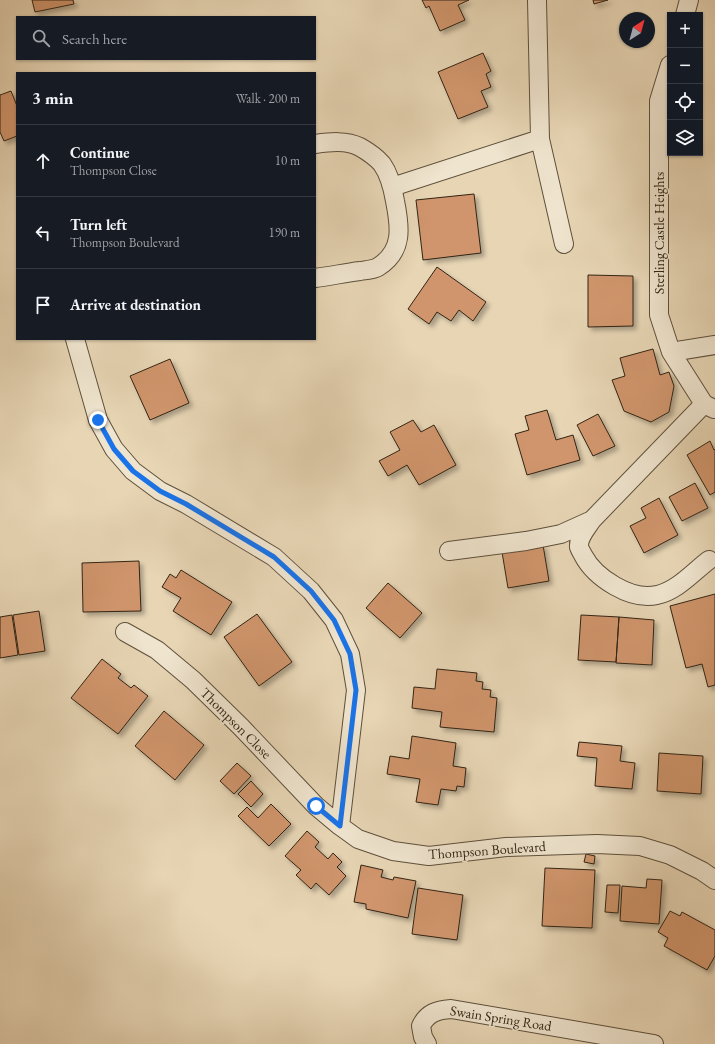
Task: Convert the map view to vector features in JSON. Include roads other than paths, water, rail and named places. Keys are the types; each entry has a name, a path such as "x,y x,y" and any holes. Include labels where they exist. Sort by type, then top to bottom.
{"street":[{"path":"537,0 540,139 564,244"},
{"path":"685,12 689,0"},
{"name":"Sterling Castle Heights","path":"667,76 660,101 659,315 671,352"},
{"path":"392,187 540,139"},
{"path":"316,144 346,142 359,146 382,164 392,187 400,223 399,237 395,250 388,259 377,268 316,278"},
{"path":"75,340 98,420 114,449 133,471 160,491 193,508 274,557 311,591 334,620 350,654 356,690 340,826"},
{"path":"709,560 671,590 656,596 640,596 610,584 597,574 586,560 579,547 581,536 592,520 710,407 671,352 715,344"},
{"path":"449,552 526,541 561,534 592,520"},
{"name":"Thompson Close","path":"125,632 157,650 193,680 241,727 316,806 340,826"},
{"name":"Thompson Boulevard","path":"340,826 358,839 393,852 429,856 506,847 597,844 640,846 670,855 702,871 715,880"},
{"name":"Swain Spring Road","path":"427,1044 423,1037 421,1026 423,1020 435,1011 451,1009 654,1044"}]}
